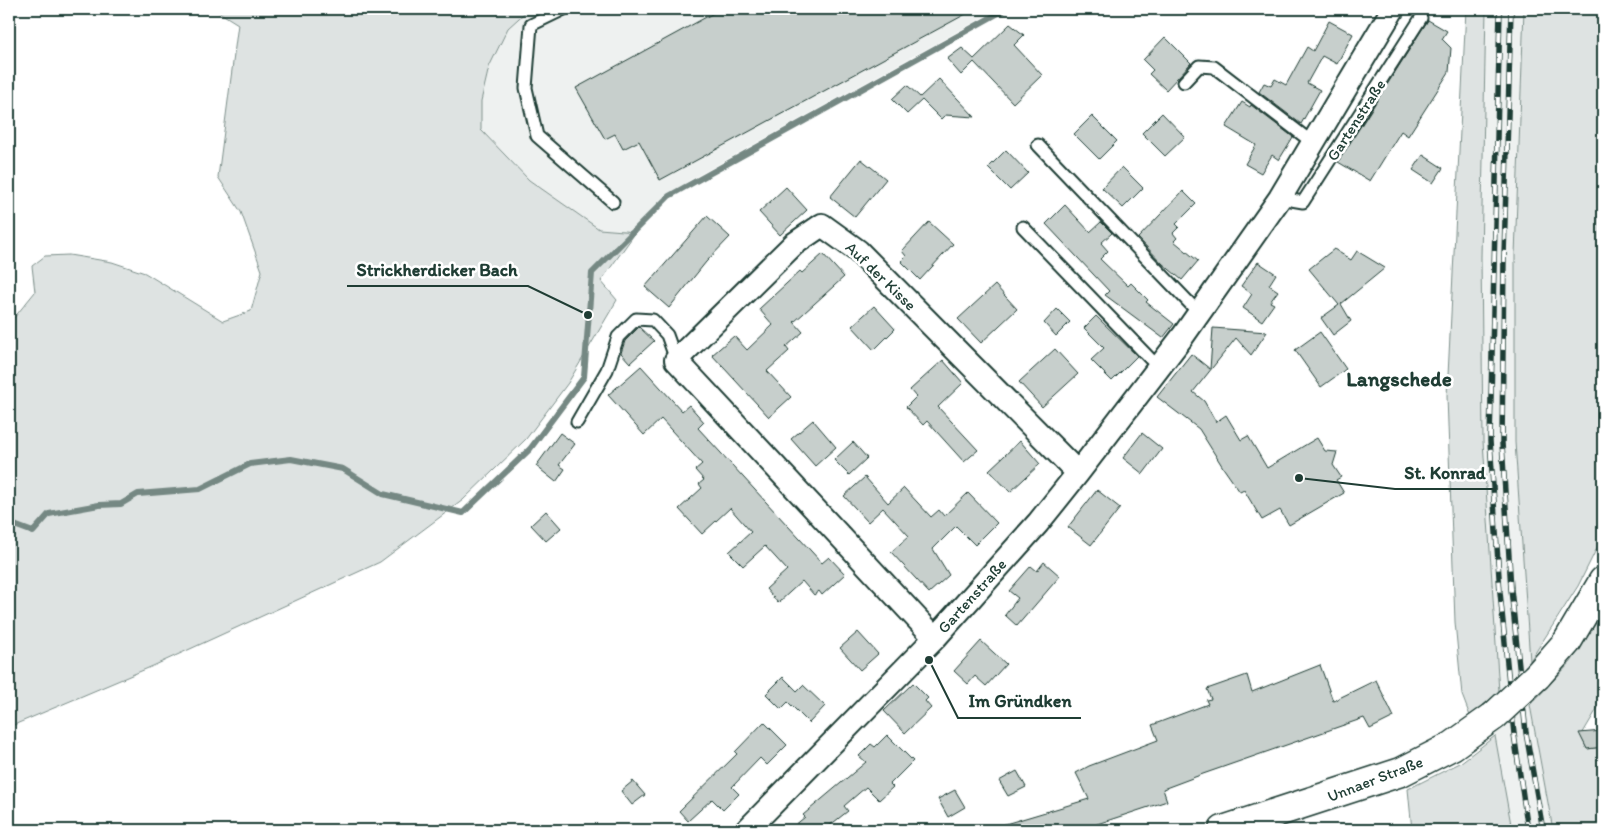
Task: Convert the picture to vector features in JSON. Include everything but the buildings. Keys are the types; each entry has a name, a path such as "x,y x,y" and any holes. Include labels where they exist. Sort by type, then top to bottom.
{"main road":[{"name":"Unnaer Straße","path":"1223,830 1401,772 1452,746 1494,716 1537,676 1567,642 1590,606 1603,581"}],"street":[{"name":"Gartenstraße","path":"746,830 935,638 1038,523 1078,473 1159,368 1280,198 1393,9"},
{"name":"Auf der Kisse","path":"676,360 794,244 822,225 858,251 1078,473"},
{"path":"676,360 935,638"}],"lane":[{"path":"564,9 531,25 526,88 537,136 613,202"},
{"name":"Gartenstraße","path":"1280,198 1303,202 1421,18"},
{"path":"1184,82 1199,66 1214,67 1313,143"},
{"path":"1038,144 1199,313"},
{"path":"1023,227 1159,368"},
{"path":"577,422 607,370 618,337 636,319 653,320 667,335 676,360"}],"shaded area":[{"path":"214,9 529,9 508,28 489,67 481,101 481,130 529,180 599,229 636,232 601,281 617,300 568,383 526,439 463,500 380,562 153,666 9,727 9,324 35,292 32,266 45,256 69,255 112,262 145,273 223,321 251,311 262,271 241,212 218,177 238,24"},
{"path":"529,9 998,9 688,181 636,232 599,229 529,180 481,130 481,101 489,67 508,28"},
{"path":"1466,9 1486,9 1481,257 1483,441 1499,692 1470,716 1462,695 1455,622 1447,396"},
{"path":"1486,9 1524,9 1515,255 1515,442 1530,661 1530,705 1553,830 1511,830 1495,736 1493,697 1499,692 1483,441 1481,257"},
{"path":"1524,9 1603,9 1603,536 1578,586 1530,661 1515,442 1515,255"},
{"path":"1603,612 1603,699 1581,736 1587,749 1603,747 1603,830 1553,830 1530,705 1571,662"},
{"path":"1495,736 1512,830 1412,830 1408,789 1460,763"}],"waterway":[{"path":"9,523 33,532 49,514 99,505 121,504 138,494 200,489 250,464 291,459 343,469 383,494 463,513 530,449 584,377 592,273 669,196 1006,9"}],"railway":[{"path":"1500,9 1490,441 1500,592 1514,734 1528,830"},
{"path":"1511,9 1504,256 1502,443 1511,589 1526,733 1543,830"}],"place":[{"name":"Strickherdicker Bach","path":"588,315"},
{"name":"St. Konrad","path":"1299,478"},
{"name":"Im Gründken","path":"929,660"}],"district":[{"name":"Langschede","path":"1399,378"}]}
